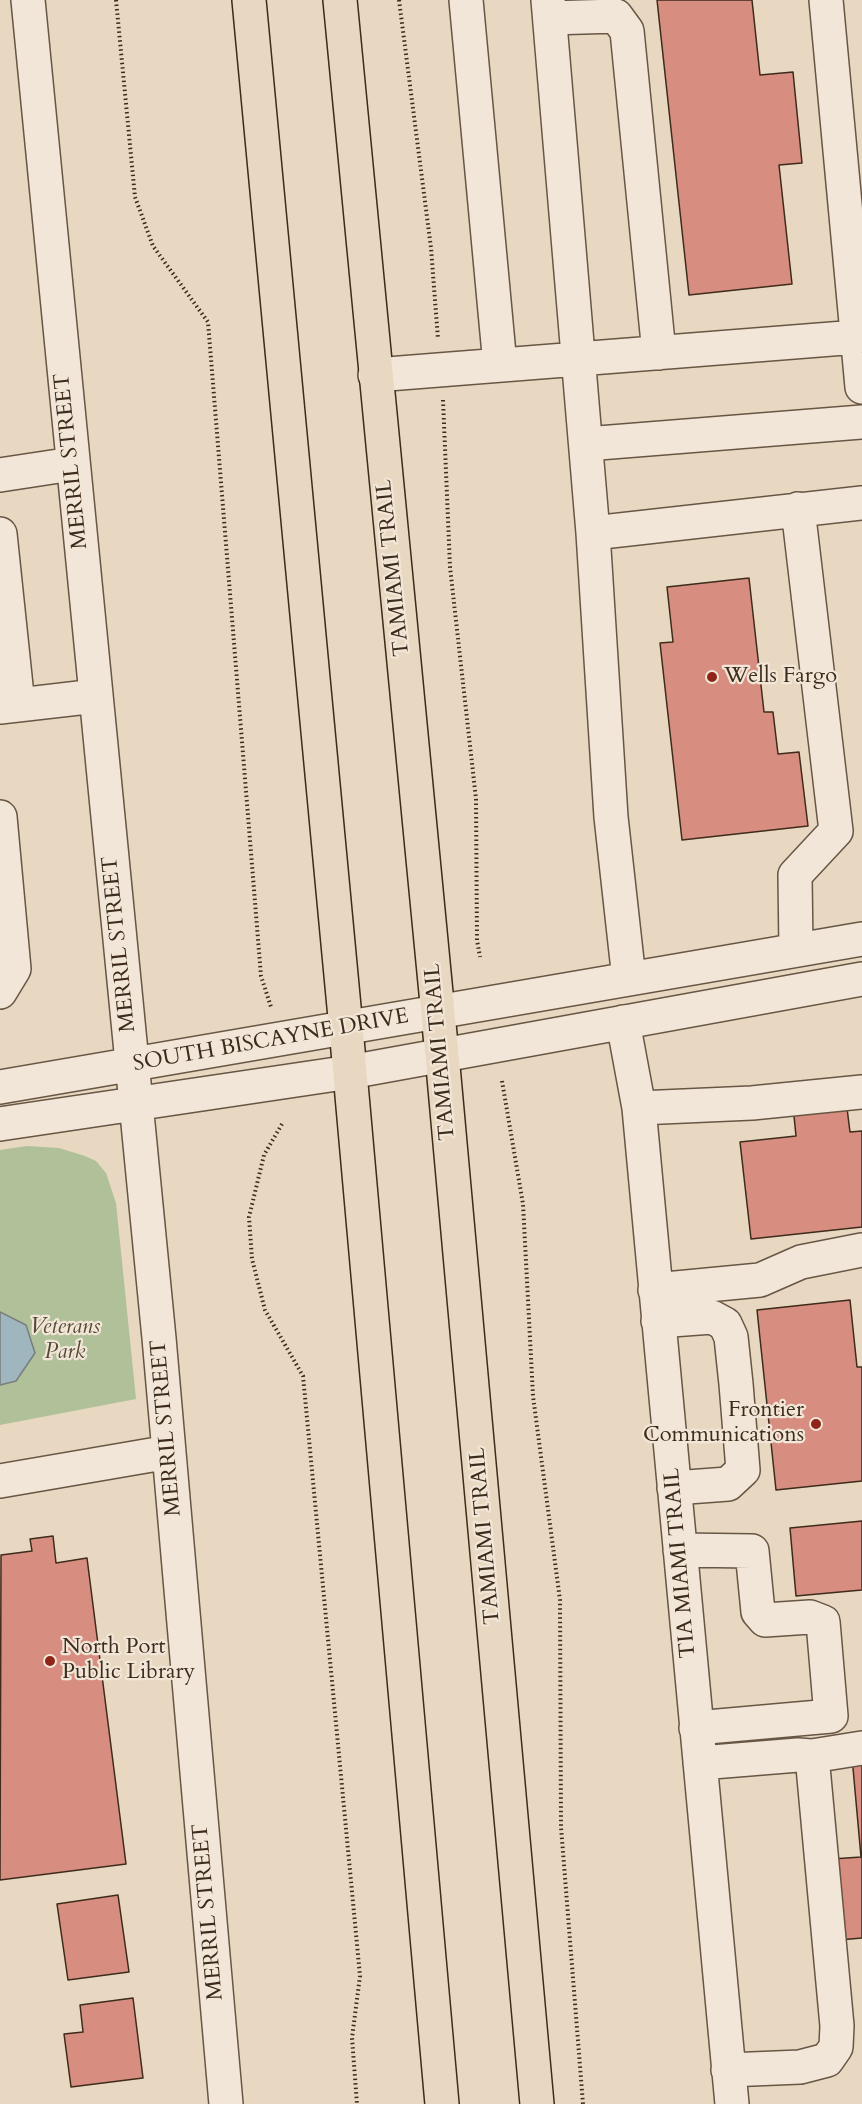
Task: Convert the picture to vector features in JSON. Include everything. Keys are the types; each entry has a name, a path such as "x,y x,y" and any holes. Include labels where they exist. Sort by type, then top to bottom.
{"main road":[{"path":"249,0 346,1028 442,2104"},
{"name":"TAMIAMI TRAIL","path":"340,0 442,1055 537,2104"}],"street":[{"name":"MERRIL STREET","path":"28,0 169,1452 226,2104"},
{"path":"466,0 500,365"},
{"path":"826,0 862,387"},
{"path":"629,979 611,817 593,533 549,9 616,16 627,31 659,353"},
{"path":"375,375 857,337"},
{"path":"586,444 862,422"},
{"path":"0,475 72,464"},
{"path":"593,533 862,503"},
{"path":"796,950 795,875 836,831 798,509"},
{"path":"0,534 9,706 96,696"},
{"path":"0,817 14,969 0,992"},
{"name":"SOUTH BISCAYNE DRIVE","path":"0,1087 862,939"},
{"name":"SOUTH BISCAYNE DRIVE","path":"0,1124 350,1072 862,979"},
{"name":"TIA MIAMI TRAIL","path":"623,1022 639,1108 732,2104"},
{"path":"639,1108 752,1102 862,1092"},
{"path":"657,1306 760,1280 801,1262 862,1250"},
{"path":"657,1306 712,1317 725,1324 731,1337 736,1384 743,1470 728,1484 674,1488"},
{"path":"0,1481 169,1452"},
{"path":"680,1550 752,1551 758,1612 765,1620 810,1617 823,1622 831,1716 696,1728"},
{"path":"700,1762 805,1755 862,1748"},
{"path":"729,2070 800,2067 827,2060 836,2047 837,2026 805,1755"}],"path":[{"path":"116,0 135,197 153,246 208,322 261,976 271,1007"},
{"path":"399,0 431,248 446,428 450,567 476,799 477,940 480,957"},
{"path":"502,1081 523,1204 533,1396 560,1600 561,1827 582,2104"},
{"path":"282,1124 264,1155 249,1217 252,1259 265,1310 303,1376 360,1976 352,2038 357,2104"}],"green space":[{"name":"Veterans Park","path":"27,1146 59,1148 85,1156 96,1161 106,1173 116,1203 136,1399 0,1425 0,1150"}],"water":[{"path":"0,1312 26,1325 35,1353 16,1381 0,1385"}],"building":[{"path":"657,0 752,0 760,75 793,72 802,163 779,165 792,284 689,295"},
{"name":"Wells Fargo","path":"749,578 764,712 773,712 778,754 799,752 808,826 682,840 660,643 673,642 667,587"},
{"path":"846,1100 850,1132 862,1131 862,1227 751,1239 740,1142 796,1136 793,1106"},
{"name":"Frontier Communications","path":"850,1300 857,1367 862,1367 862,1481 776,1490 757,1310"},
{"path":"862,1521 862,1590 796,1596 790,1528"},
{"name":"North Port Public Library","path":"53,1536 56,1563 87,1558 126,1864 0,1880 1,1555 32,1551 30,1539"},
{"path":"862,1756 862,1938 839,1940 832,1859 861,1857 852,1757"},
{"path":"118,1895 129,1972 68,1980 57,1904"},
{"path":"133,1998 143,2078 71,2087 64,2034 83,2032 80,2005"}],"place":[{"name":"Wells Fargo","path":"712,677"},
{"name":"Frontier Communications","path":"816,1424"},
{"name":"North Port Public Library","path":"50,1661"}]}
